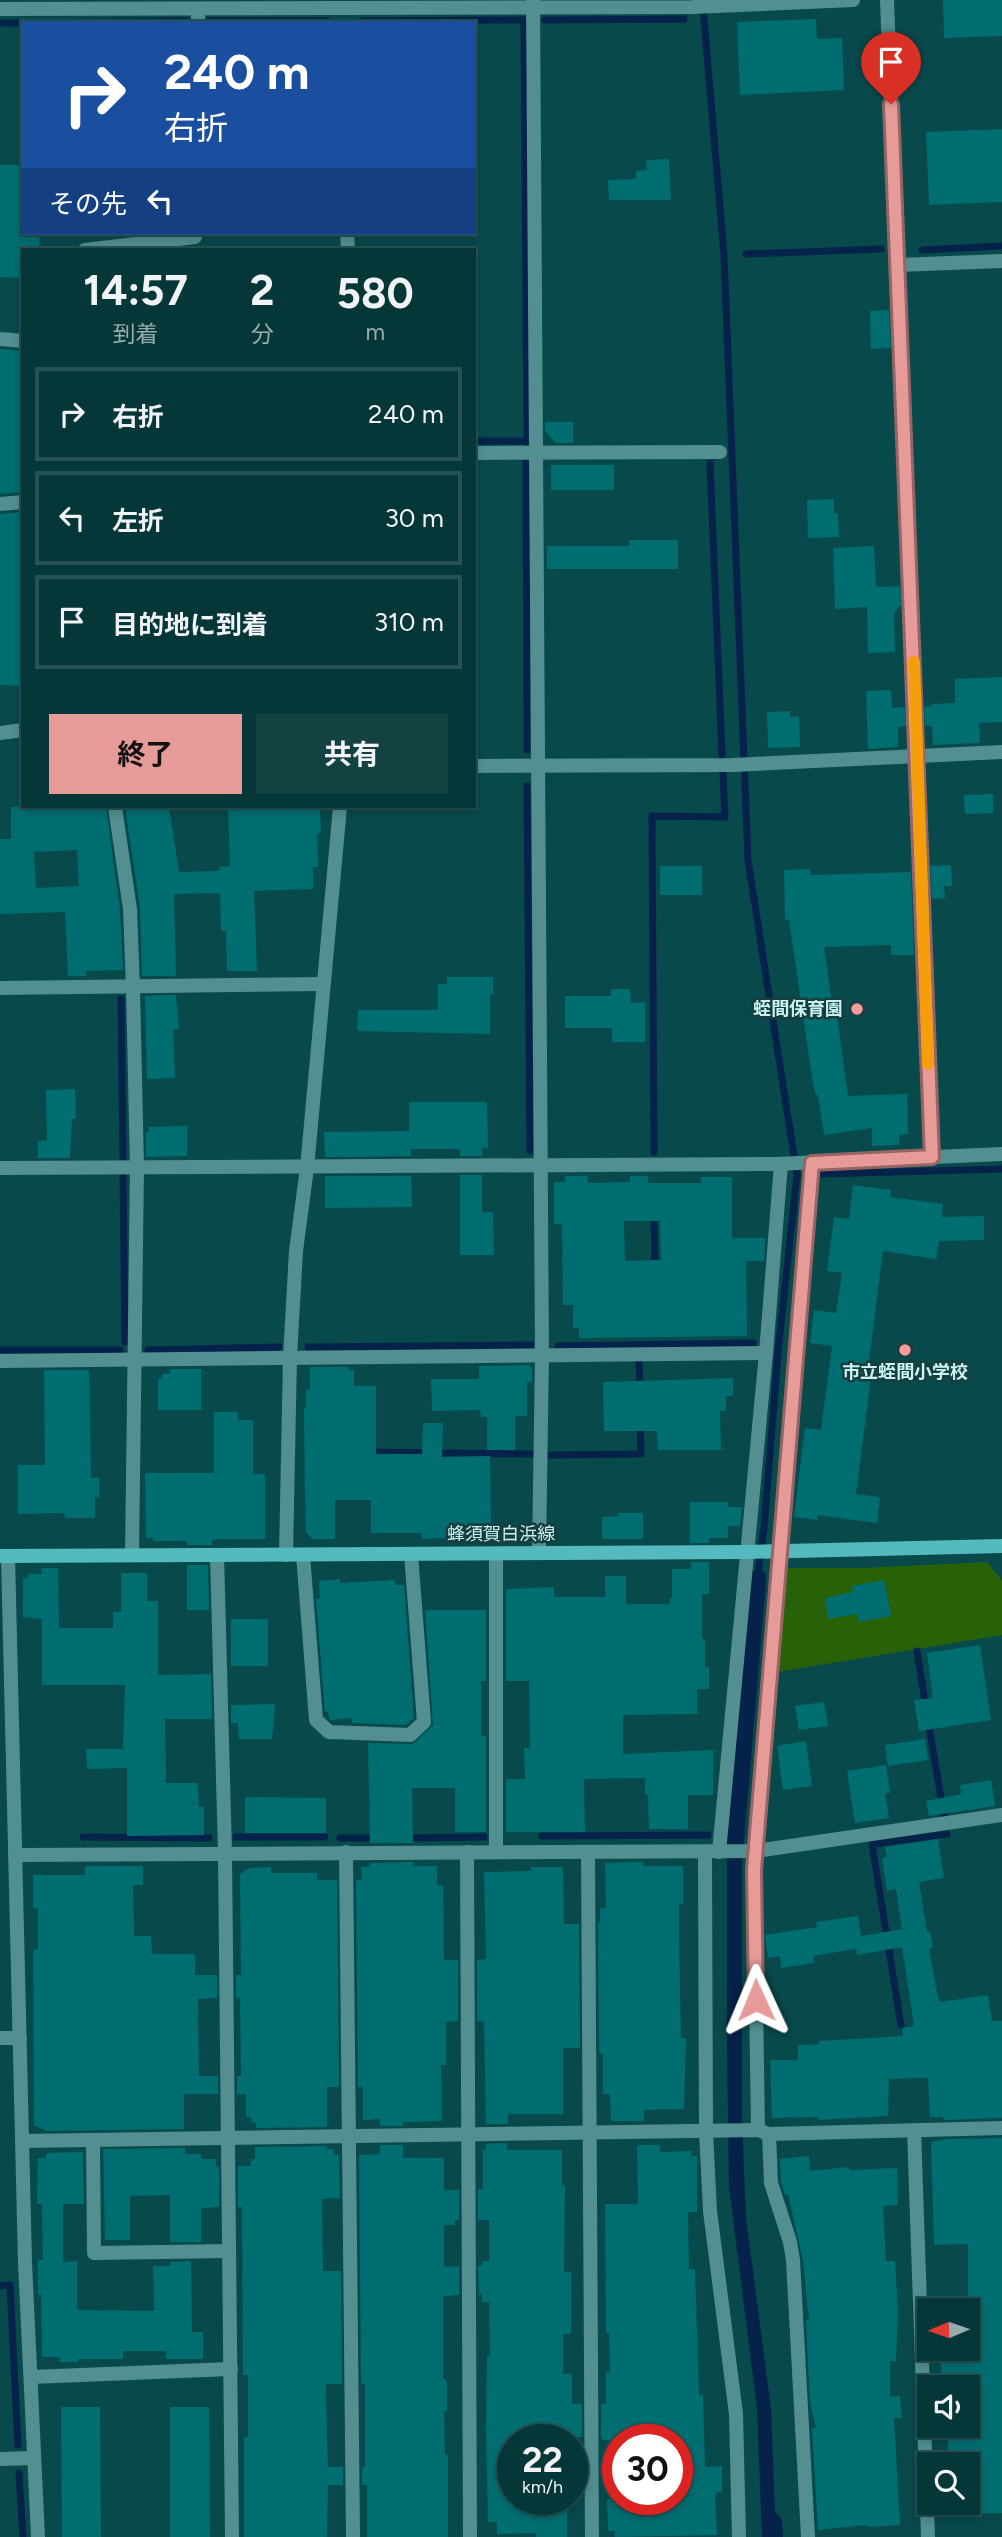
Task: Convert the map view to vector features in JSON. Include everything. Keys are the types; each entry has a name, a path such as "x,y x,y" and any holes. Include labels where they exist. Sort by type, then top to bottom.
{"main road":[{"name":"蜂須賀白浜線","path":"4,1556 779,1552 1002,1546"}],"street":[{"path":"0,9 143,4 198,16 533,4 712,6 853,0"},
{"path":"887,0 932,1157"},
{"path":"533,4 542,1355 539,1553"},
{"path":"107,248 196,240"},
{"path":"898,265 1002,261"},
{"path":"0,339 21,341"},
{"path":"476,453 720,452"},
{"path":"0,504 21,502"},
{"path":"0,733 21,730"},
{"path":"476,766 737,765 1002,752"},
{"path":"115,808 130,909 133,988 137,1167 132,1555"},
{"path":"286,1555 290,1357 296,1251 307,1168 340,808"},
{"path":"0,988 323,984"},
{"path":"0,1168 784,1164 1002,1154"},
{"path":"808,2537 793,2260 757,2131 752,1852 810,1163"},
{"path":"739,2537 736,2414 710,2211 706,2132 715,1852 734,1707 746,1552 784,1164"},
{"path":"0,1361 766,1353"},
{"path":"303,1555 316,1720 329,1732 410,1735 424,1722 411,1554"},
{"path":"496,1554 496,1852"},
{"path":"217,1555 225,1853 232,2537"},
{"path":"4,1556 6,1764 15,1855 22,2141 38,2537"},
{"path":"15,1855 752,1852 1002,1815"},
{"path":"346,1852 353,2537"},
{"path":"467,1852 470,2537"},
{"path":"588,1852 592,2537"},
{"path":"0,2038 20,2038"},
{"path":"22,2141 1002,2128"},
{"path":"914,2130 928,2537"},
{"path":"93,2141 94,2253 229,2251"},
{"path":"31,2377 231,2369"},
{"path":"0,2459 34,2458"}],"green space":[{"path":"987,1562 1002,1581 1002,1635 777,1672 785,1568 863,1568"}],"water":[{"path":"751,1571 765,1571 766,1581 742,1864 742,2118 746,2218 771,2408 775,2512 782,2519 783,2537 762,2537 757,2408 729,2186 727,1843"}],"building":[{"path":"943,0 1002,0 1002,36 944,38"},
{"path":"816,19 817,39 842,38 844,90 740,95 737,22"},
{"path":"1002,129 1002,202 929,205 926,132"},
{"path":"669,159 671,200 609,200 608,180 636,179 636,171 647,170 646,160"},
{"path":"0,165 21,165 21,235 40,235 39,248 21,248 21,278 0,277"},
{"path":"889,310 891,348 871,349 870,311"},
{"path":"0,349 21,351 21,492 0,494"},
{"path":"545,422 573,422 573,443 556,443 545,431"},
{"path":"551,465 614,465 614,490 551,490"},
{"path":"834,499 834,513 838,513 839,537 808,538 807,500"},
{"path":"21,512 21,686 0,685 0,514"},
{"path":"629,540 678,540 678,569 547,569 547,546 629,546"},
{"path":"874,546 876,587 900,586 901,605 894,613 895,652 868,653 867,607 835,609 833,548"},
{"path":"1002,677 1002,722 979,723 980,743 933,745 932,726 925,726 924,707 955,703 955,679"},
{"path":"891,690 892,708 905,707 906,726 898,727 898,747 868,749 866,691"},
{"path":"790,711 790,717 799,716 800,747 768,748 767,712"},
{"path":"993,794 993,813 965,814 964,795"},
{"path":"11,807 106,808 120,910 123,970 86,971 86,976 68,976 65,912 0,914 0,839 11,839","holes":["77,850 79,886 36,888 34,852"]},
{"path":"125,808 169,808 179,872 219,871 219,867 230,866 228,808 320,808 321,833 317,834 318,867 313,867 313,889 254,891 257,971 227,971 226,931 221,931 220,893 174,894 176,976 142,976 140,908"},
{"path":"951,865 952,886 944,886 945,898 932,899 930,866"},
{"path":"660,866 702,866 702,895 660,895"},
{"path":"810,869 810,875 911,872 914,955 891,955 891,945 824,947 848,1096 907,1094 908,1134 899,1135 899,1145 872,1146 872,1128 824,1135 818,1095 813,1084 789,920 785,920 784,870"},
{"path":"447,977 493,977 493,994 490,994 490,1034 357,1031 358,1010 438,1010 438,984 447,984"},
{"path":"611,989 630,989 631,1003 645,1002 645,1042 612,1042 612,1028 565,1028 565,996 611,996"},
{"path":"176,995 179,1029 173,1029 175,1078 147,1079 145,996"},
{"path":"75,1089 76,1119 72,1119 70,1158 38,1158 38,1141 47,1140 46,1090"},
{"path":"409,1102 487,1102 488,1148 482,1148 482,1156 460,1156 460,1149 411,1149 411,1156 325,1157 324,1132 409,1131"},
{"path":"187,1126 187,1156 146,1157 148,1127"},
{"path":"460,1175 482,1175 482,1212 493,1212 494,1255 460,1255"},
{"path":"325,1176 411,1176 412,1207 325,1208"},
{"path":"565,1176 587,1176 588,1183 630,1182 630,1176 648,1176 648,1183 701,1183 701,1177 732,1177 732,1238 765,1238 764,1261 746,1261 747,1336 579,1338 579,1328 573,1328 573,1305 563,1305 562,1224 554,1224 554,1182 565,1182","holes":["624,1221 660,1221 661,1260 625,1261"]},
{"path":"853,1185 891,1190 890,1197 943,1204 942,1217 984,1216 984,1240 939,1241 936,1259 883,1251 856,1494 880,1497 877,1523 817,1515 817,1520 794,1517 805,1428 821,1430 832,1346 810,1343 814,1310 836,1313 842,1273 827,1271 834,1217 849,1219"},
{"path":"529,1365 532,1368 532,1382 527,1382 527,1416 515,1416 515,1450 487,1450 487,1417 481,1417 480,1410 432,1411 431,1379 479,1379 479,1366"},
{"path":"310,1367 349,1367 349,1370 354,1370 354,1386 376,1386 376,1454 422,1454 423,1423 443,1423 442,1457 490,1456 491,1527 483,1527 483,1533 449,1534 449,1538 422,1539 422,1533 371,1533 371,1500 335,1500 335,1539 312,1539 306,1532 305,1501 304,1408 306,1390 310,1390"},
{"path":"170,1369 201,1369 201,1410 158,1410 158,1379 162,1379 162,1374 170,1373"},
{"path":"44,1370 89,1370 91,1478 99,1478 95,1518 65,1518 64,1513 18,1514 18,1465 45,1465"},
{"path":"733,1378 733,1396 726,1396 726,1411 720,1411 721,1450 658,1450 657,1431 604,1431 603,1382"},
{"path":"214,1412 238,1412 238,1420 253,1420 253,1474 265,1474 265,1539 221,1539 212,1540 212,1545 187,1545 187,1541 153,1541 153,1538 146,1538 145,1473 214,1473"},
{"path":"690,1502 728,1502 728,1507 742,1507 740,1526 728,1526 728,1538 709,1538 709,1543 690,1543"},
{"path":"618,1513 643,1513 643,1539 602,1539 602,1517 618,1516"},
{"path":"691,1562 709,1562 709,1594 702,1594 702,1639 705,1639 705,1667 709,1667 709,1689 697,1689 697,1714 623,1715 623,1754 713,1750 713,1795 688,1795 688,1829 649,1829 645,1778 584,1779 585,1832 506,1832 506,1779 525,1779 524,1748 530,1748 529,1681 506,1681 506,1589 554,1587 554,1597 605,1597 605,1576 626,1576 626,1604 670,1604 672,1569 691,1569"},
{"path":"187,1565 208,1565 209,1610 187,1610"},
{"path":"41,1568 58,1568 59,1628 113,1628 113,1612 121,1612 121,1573 147,1573 147,1601 158,1601 158,1675 211,1674 212,1719 165,1719 166,1783 198,1783 199,1807 204,1807 204,1835 127,1836 127,1768 87,1769 86,1749 123,1749 125,1685 42,1685 42,1619 23,1617 23,1578 28,1578 28,1574 42,1574"},
{"path":"340,1579 340,1583 395,1580 395,1585 404,1585 414,1718 406,1725 352,1723 352,1718 330,1720 328,1712 325,1712 316,1599 320,1598 319,1581"},
{"path":"884,1580 891,1616 858,1622 857,1614 828,1619 825,1598 853,1592 852,1586"},
{"path":"425,1610 486,1610 486,1681 481,1681 481,1736 486,1736 486,1832 455,1832 455,1788 412,1788 413,1843 370,1843 368,1743 413,1744 433,1725"},
{"path":"231,1619 268,1619 268,1666 231,1666"},
{"path":"980,1645 991,1720 919,1731 914,1700 933,1698 927,1653"},
{"path":"824,1702 828,1726 799,1730 795,1706"},
{"path":"275,1704 272,1739 239,1739 238,1723 231,1723 231,1705"},
{"path":"925,1739 928,1760 888,1766 885,1745"},
{"path":"806,1741 812,1786 783,1790 777,1746"},
{"path":"886,1765 890,1793 885,1793 889,1818 855,1823 847,1771"},
{"path":"991,1780 995,1806 929,1816 926,1801 961,1794 960,1785"},
{"path":"245,1797 326,1798 326,1833 245,1833"},
{"path":"938,1839 944,1878 919,1882 927,1932 930,1931 933,1948 929,1949 937,1993 940,2002 988,1995 992,2021 1002,2021 1002,2118 944,2120 943,2117 930,2117 928,2078 889,2079 888,2116 818,2120 818,2117 772,2118 770,2060 798,2060 798,2045 819,2044 819,2041 903,2036 902,2028 914,2026 902,1947 857,1955 856,1949 813,1956 814,1963 781,1968 780,1956 768,1958 765,1935 817,1927 816,1922 858,1916 861,1936 902,1929 896,1889 887,1891 882,1858 887,1857 885,1847"},
{"path":"413,1862 413,1866 437,1866 437,1886 443,1886 444,1960 458,1960 458,2021 446,2022 446,2065 441,2065 442,2121 403,2122 403,2126 380,2126 380,2119 363,2120 363,2087 358,2087 356,1880 362,1880 361,1867 370,1867 370,1863"},
{"path":"643,1862 643,1866 683,1866 683,1904 679,1904 679,1935 681,2038 686,2038 684,2109 644,2110 644,2121 611,2121 610,2094 603,2094 603,2054 600,2054 599,2048 598,1923 600,1908 606,1908 605,1863"},
{"path":"85,1866 143,1866 143,1885 133,1885 134,1936 151,1936 152,1954 195,1954 195,1975 217,1975 217,1998 198,1999 199,2076 218,2076 218,2094 184,2094 184,2129 46,2131 34,2125 33,1950 38,1949 38,1908 33,1908 33,1875 85,1875"},
{"path":"271,1867 271,1873 317,1873 317,1880 337,1880 339,2087 327,2087 327,2127 256,2128 256,2122 252,2123 251,2117 246,2117 246,2094 237,2094 237,2076 241,2076 240,1998 236,1998 236,1975 241,1975 240,1874 250,1868"},
{"path":"531,1867 563,1867 564,1924 579,1924 580,2048 563,2048 563,2114 508,2114 508,2124 486,2124 484,2021 477,2021 477,1960 486,1959 484,1872 531,1871"},
{"path":"1002,2138 1002,2513 980,2514 980,2452 948,2452 948,2438 980,2438 980,2375 941,2375 941,2361 980,2361 980,2298 968,2298 968,2244 934,2245 931,2142 945,2139"},
{"path":"507,2143 507,2150 562,2150 562,2185 565,2185 564,2272 571,2272 571,2334 563,2334 563,2374 572,2374 572,2404 582,2404 582,2424 497,2424 497,2515 567,2515 567,2537 536,2537 536,2533 497,2534 497,2522 488,2522 486,2431 487,2356 490,2356 489,2302 482,2302 482,2294 479,2295 478,2266 482,2266 482,2261 489,2261 489,2220 478,2220 478,2189 483,2189 483,2150 486,2150 486,2144"},
{"path":"380,2145 403,2145 403,2158 444,2158 444,2190 459,2190 459,2220 455,2220 455,2225 444,2225 444,2267 459,2266 459,2295 443,2296 443,2379 446,2379 447,2386 447,2411 444,2411 445,2455 448,2455 448,2537 367,2537 367,2485 362,2485 362,2467 365,2467 365,2384 361,2384 359,2155 380,2154"},
{"path":"637,2145 660,2145 660,2152 692,2151 691,2156 697,2156 697,2212 688,2212 689,2269 695,2269 699,2395 703,2395 705,2467 722,2466 722,2492 717,2492 715,2497 717,2535 615,2537 615,2531 608,2531 608,2515 693,2515 693,2424 602,2424 601,2437 601,2404 606,2404 606,2372 610,2372 609,2333 606,2333 605,2204 638,2204"},
{"path":"327,2146 327,2149 334,2149 334,2155 339,2155 340,2198 322,2199 323,2271 341,2271 342,2384 326,2384 328,2467 343,2467 343,2485 328,2485 327,2537 244,2537 244,2437 248,2437 248,2375 243,2375 242,2207 238,2207 238,2166 251,2166 251,2159 255,2159 255,2147"},
{"path":"185,2148 185,2154 201,2154 201,2159 216,2159 216,2167 219,2167 219,2207 201,2208 201,2242 170,2242 170,2195 130,2196 130,2240 105,2240 103,2149"},
{"path":"83,2152 84,2204 63,2204 63,2262 77,2261 77,2310 154,2311 153,2266 170,2266 170,2262 191,2261 192,2332 203,2332 203,2359 166,2359 166,2351 123,2351 123,2359 78,2359 78,2362 59,2362 60,2357 42,2357 38,2260 43,2260 42,2204 37,2204 38,2158 46,2158 46,2153"},
{"path":"809,2156 810,2171 849,2167 849,2170 897,2168 898,2205 883,2206 886,2261 895,2261 898,2310 896,2361 890,2361 890,2397 900,2396 902,2418 894,2418 900,2525 818,2530 812,2428 816,2428 810,2403 806,2320 809,2320 803,2261 788,2194 785,2195 781,2181 780,2159"},
{"path":"61,2407 100,2407 101,2537 62,2537"},
{"path":"170,2407 209,2407 210,2537 170,2537"}],"waterway":[{"path":"703,7 724,255 748,860 797,1175 757,1580"},
{"path":"545,20 684,19"},
{"path":"524,20 527,443"},
{"path":"362,21 526,20"},
{"path":"209,21 327,21"},
{"path":"0,23 21,23"},
{"path":"922,250 1002,246"},
{"path":"746,254 881,249"},
{"path":"476,441 527,441"},
{"path":"526,462 527,750"},
{"path":"710,463 722,755"},
{"path":"654,1152 652,816 725,817 723,773"},
{"path":"527,786 530,1151"},
{"path":"121,999 123,1157"},
{"path":"820,1174 1002,1169"},
{"path":"123,1176 125,1342"},
{"path":"654,1214 655,1269"},
{"path":"558,1346 753,1343"},
{"path":"308,1347 531,1345"},
{"path":"148,1350 279,1347"},
{"path":"0,1350 120,1350"},
{"path":"639,1360 640,1389"},
{"path":"548,1455 641,1454 640,1422"},
{"path":"369,1452 534,1454"},
{"path":"917,1651 926,1708"},
{"path":"928,1720 944,1816"},
{"path":"901,2025 872,1844 947,1834"},
{"path":"542,1836 708,1835"},
{"path":"83,1837 209,1838"},
{"path":"236,1837 325,1837"},
{"path":"404,1838 484,1837"},
{"path":"340,1838 378,1838"},
{"path":"0,2286 10,2285 18,2445"},
{"path":"19,2473 23,2537"}],"slow traffic":[{"path":"914,662 928,1064"}],"place":[{"name":"蛭間保育園","path":"857,1009"},
{"name":"市立蛭間小学校","path":"905,1350"}],"route":[{"path":"756,2000 754,1870 812,1163 932,1157 891,104"}]}
